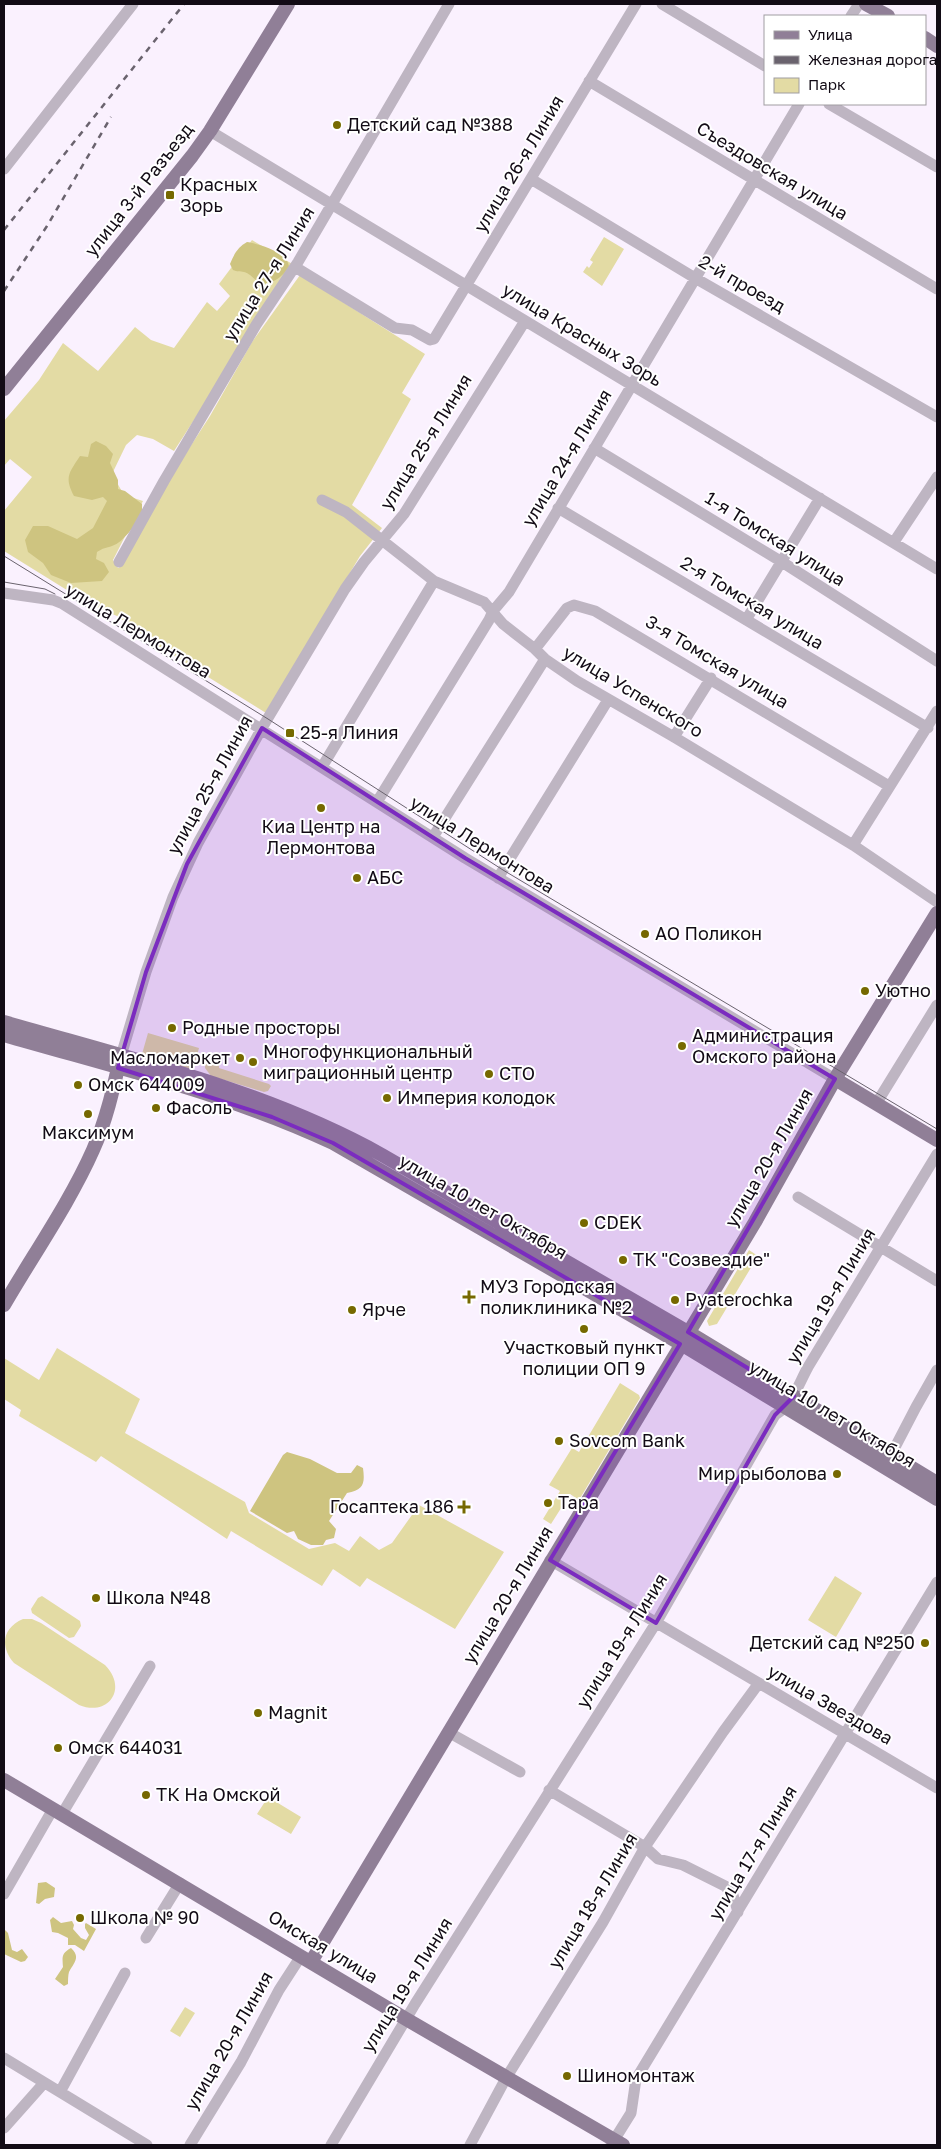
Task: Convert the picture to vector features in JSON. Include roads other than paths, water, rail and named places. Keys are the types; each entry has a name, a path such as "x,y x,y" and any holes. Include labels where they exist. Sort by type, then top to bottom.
{"main road":[{"name":"улица 3-й Разъезд","path":"4,389 155,203 210,131 288,4"},
{"path":"866,4 886,15"},
{"name":"улица 20-я Линия","path":"306,1959 448,1732 762,1210 835,1079 937,913"},
{"name":"улица 10 лет Октября","path":"4,1022 120,1062"},
{"name":"улица 10 лет Октября","path":"4,1035 238,1092 305,1117 337,1132 382,1156 684,1338 794,1396 937,1482"},
{"name":"улица 25-я Линия","path":"4,1305 85,1167 104,1121 120,1062"},
{"name":"улица Лермонтова","path":"835,1079 937,1140"},
{"name":"улица 10 лет Октября","path":"684,1338 786,1408 937,1500"},
{"name":"Омская улица","path":"4,1780 616,2144"}],"street":[{"path":"4,169 133,4"},
{"name":"улица 27-я Линия","path":"119,562 256,325 295,267 333,204 449,4"},
{"name":"улица 26-я Линия","path":"295,267 395,328 412,330 430,340 437,336 636,4"},
{"path":"662,4 764,65"},
{"path":"852,15 859,4"},
{"name":"Съездовская улица","path":"589,81 753,181 937,289"},
{"name":"улица 24-я Линия","path":"378,802 486,626 493,611 508,592 798,105"},
{"path":"831,105 937,167"},
{"name":"улица Красных Зорь","path":"210,131 937,569"},
{"name":"2-й проезд","path":"530,179 695,278 937,417"},
{"name":"улица 25-я Линия","path":"120,1062 146,972 187,864 262,728 345,589 364,562 404,514 525,321"},
{"name":"1-я Томская улица","path":"594,448 782,562 937,661"},
{"path":"894,542 937,477"},
{"path":"746,620 820,498"},
{"name":"улица Успенского","path":"322,500 346,512 434,581 478,599 493,611 503,624 546,660 590,690 674,737 853,846 937,902"},
{"name":"2-я Томская улица","path":"558,508 928,728"},
{"path":"322,767 434,581"},
{"name":"улица Лермонтова","path":"4,593 53,600 63,604 498,878 835,1079"},
{"name":"3-я Томская улица","path":"535,649 567,608 574,605 584,606 711,678 889,786"},
{"path":"433,837 546,660"},
{"path":"674,737 711,678"},
{"path":"498,878 608,700"},
{"path":"853,846 937,711"},
{"path":"876,1104 937,1005"},
{"name":"улица 19-я Линия","path":"331,2145 406,2019 656,1623 775,1415 786,1408 794,1396 808,1367 937,1154"},
{"path":"798,1197 937,1281"},
{"path":"892,1455 937,1370"},
{"name":"улица Звездова","path":"550,1560 937,1788"},
{"name":"улица 17-я Линия","path":"616,2144 631,2113 636,2080 937,1582"},
{"path":"4,1894 150,1666"},
{"name":"улица 18-я Линия","path":"470,2145 506,2078 603,1922 645,1847 723,1732 760,1683"},
{"path":"448,1732 520,1772"},
{"path":"549,1790 645,1847 658,1859 683,1865 725,1886 733,1896 738,1912"},
{"path":"146,1938 180,1884"},
{"name":"улица 20-я Линия","path":"190,2145 241,2062 279,1990 306,1959"},
{"path":"60,2092 125,1972"},
{"path":"4,2058 147,2145"},
{"path":"4,2128 44,2083"}],"tram line":[{"path":"4,556 268,719 503,870 937,1129"},
{"path":"4,582 45,589 55,594"}],"railway":[{"path":"4,230 184,4"},
{"path":"4,291 47,226 111,117"}],"place":[{"name":"Детский сад №388","path":"337,125"},
{"name":"Красных Зорь","path":"170,195"},
{"name":"25-я Линия","path":"290,733"},
{"name":"Киа Центр на Лермонтова","path":"321,808"},
{"name":"АБС","path":"357,878"},
{"name":"АО Поликон","path":"645,934"},
{"name":"Уютно","path":"865,991"},
{"name":"Родные просторы","path":"172,1028"},
{"name":"Администрация Омского района","path":"682,1046"},
{"name":"Масломаркет","path":"240,1058"},
{"name":"Многофункциональный миграционный центр","path":"253,1062"},
{"name":"СТО","path":"489,1074"},
{"name":"Омск 644009","path":"78,1085"},
{"name":"Империя колодок","path":"387,1098"},
{"name":"Фасоль","path":"156,1108"},
{"name":"Максимум","path":"88,1114"},
{"name":"CDEK","path":"584,1223"},
{"name":"ТК \"Созвездие\"","path":"623,1260"},
{"name":"МУЗ Городская поликлиника №2","path":"469,1297"},
{"name":"Pyaterochka","path":"675,1300"},
{"name":"Ярче","path":"352,1310"},
{"name":"Участковый пункт полиции ОП 9","path":"584,1329"},
{"name":"Sovcom Bank","path":"559,1441"},
{"name":"Мир рыболова","path":"837,1474"},
{"name":"Тара","path":"548,1503"},
{"name":"Госаптека 186","path":"464,1507"},
{"name":"Школа №48","path":"96,1598"},
{"name":"Детский сад №250","path":"925,1643"},
{"name":"Magnit","path":"258,1713"},
{"name":"Омск 644031","path":"58,1748"},
{"name":"ТК На Омской","path":"146,1795"},
{"name":"Школа № 90","path":"80,1918"},
{"name":"Шиномонтаж","path":"567,2076"}]}
